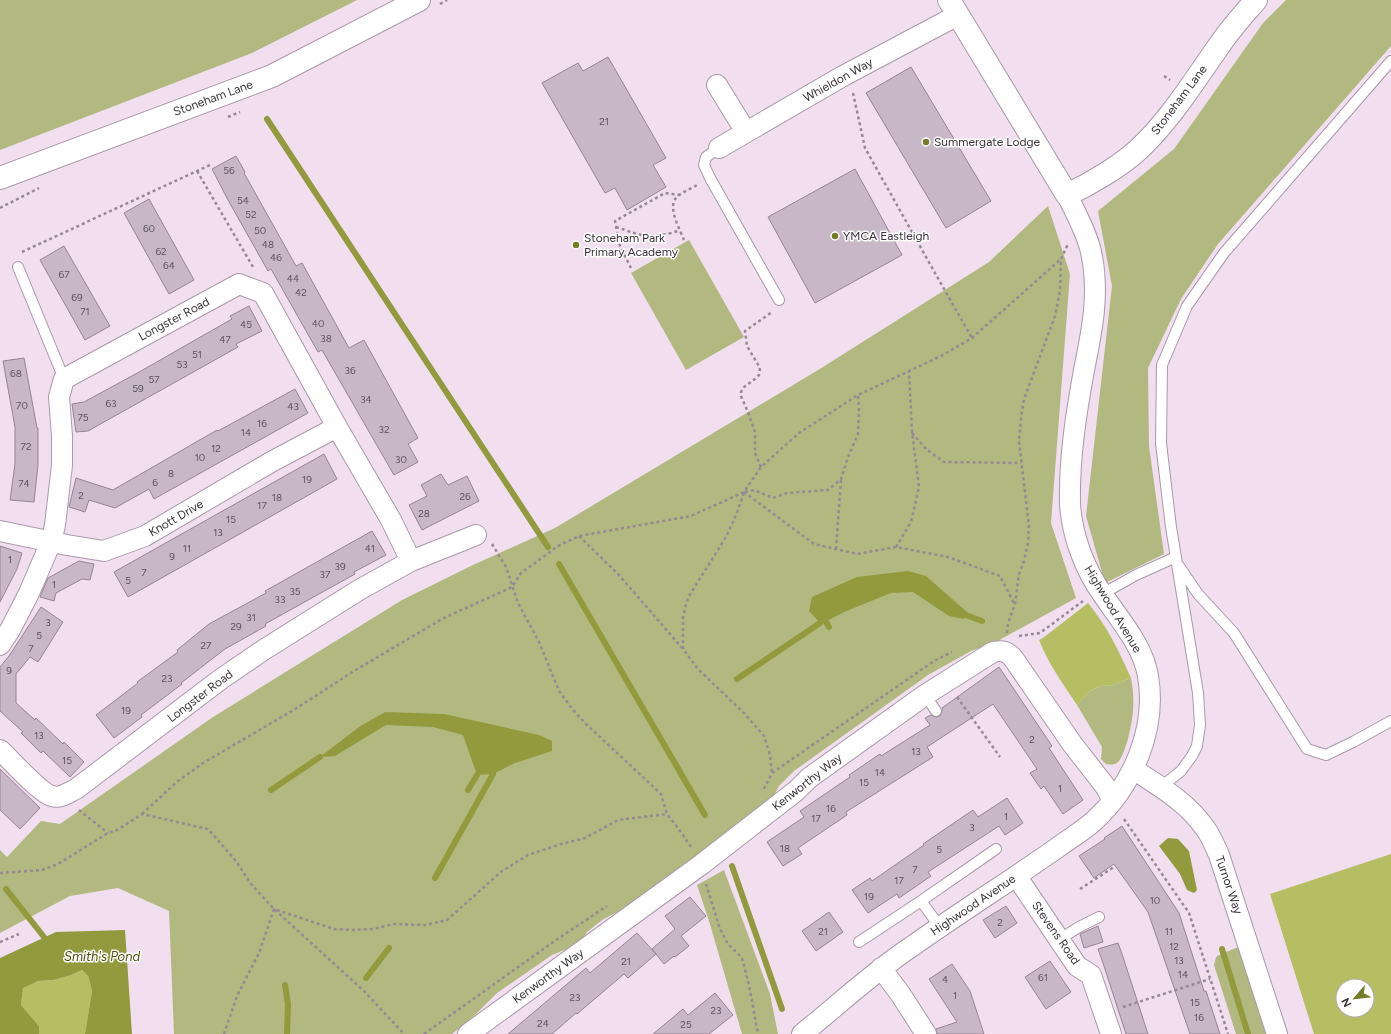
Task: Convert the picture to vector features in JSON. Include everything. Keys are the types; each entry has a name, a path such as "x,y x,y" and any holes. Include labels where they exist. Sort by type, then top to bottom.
{"street":[{"name":"Stoneham Lane","path":"0,178 272,76 419,0"},
{"name":"Stoneham Lane","path":"1067,195 1094,181 1138,151 1178,105 1222,41 1256,0"},
{"path":"954,8 1067,195"},
{"name":"Whieldon Way","path":"719,148 848,73 954,8"},
{"path":"718,85 746,132"},
{"name":"Highwood Avenue","path":"802,1034 880,968 1016,877 1091,823 1112,800 1128,779 1143,743 1148,717 1150,694 1146,668 1130,635 1100,592 1091,576 1080,549 1071,518 1071,466 1074,435 1095,302 1091,253 1083,230 1067,195"},
{"name":"Longster Road","path":"64,379 239,284 263,293"},
{"path":"263,293 337,427 391,520 410,561"},
{"path":"0,645 10,630 29,593 51,542 55,525 62,465 62,436 59,397 64,379"},
{"name":"Knott Drive","path":"0,531 104,551 145,536 271,462 337,427"},
{"name":"Longster Road","path":"0,750 41,789 53,797 62,796 76,789 221,679 265,649 359,590 410,561 476,535"},
{"path":"1005,644 1007,652 1013,658 1073,744 1105,786 1112,800"},
{"name":"Kenworthy Way","path":"468,1034 702,864 796,791 809,778 930,703 947,682 1005,644"},
{"name":"Turnor Way","path":"1133,769 1179,800 1205,828 1212,840 1219,855 1277,1034"},
{"name":"Stevens Road","path":"1016,877 1060,939 1077,966 1091,975 1111,1034"},
{"path":"880,968 901,995 926,1034"}],"lane":[{"path":"1161,787 1181,771 1192,756 1197,746 1200,725 1198,693 1176,560 1161,443 1162,365 1187,306 1224,254 1391,61"},
{"path":"719,148 706,157 704,165 779,300"},
{"path":"18,268 64,379"},
{"path":"1100,592 1136,575 1176,560"},
{"path":"1176,560 1198,594 1234,633 1307,749 1326,755 1391,721"},
{"path":"859,942 996,849"},
{"path":"921,901 940,927"},
{"path":"1060,939 1099,917"}],"path":[{"path":"848,73 865,148 972,338"},
{"path":"18,255 212,164"},
{"path":"197,171 259,278 263,293"},
{"path":"684,240 675,218 674,200 710,178"},
{"path":"631,268 620,246 615,221 665,193 680,195"},
{"path":"616,227 647,236 670,234 680,230"},
{"path":"1083,230 1067,245 1061,259 1060,291 1055,316 1024,399 1019,441 1029,526 1028,543 1019,574 1015,604 1008,623 1005,644 1040,633 1100,592"},
{"path":"683,649 683,617 689,596 726,537 744,492 761,467 799,432 858,395 941,356 972,338 1061,259"},
{"path":"761,467 755,453 755,432 740,392 759,375 760,368 747,346 745,331 780,307 779,300"},
{"path":"896,547 911,522 919,487 912,432 909,371"},
{"path":"836,549 841,479 848,457 858,434 860,408 858,395"},
{"path":"912,432 926,449 944,462 1021,463"},
{"path":"0,873 50,868 78,853 142,814 178,781 203,763 292,711 354,671 442,619 512,587 521,573 543,556 558,546 579,536 691,516 744,492 754,490 772,498 787,493 828,490 841,479"},
{"path":"744,492 814,544 857,554 896,547 948,557 1000,576 1015,604"},
{"path":"476,535 484,531 506,567 518,603 539,642 559,691 586,724 661,794 667,814 702,864 704,881 720,929 728,944 742,958 749,985 758,1034"},
{"path":"579,536 618,574 698,668 745,714 764,736 770,755 772,773"},
{"path":"763,791 772,773 934,661 953,652"},
{"path":"947,682 1000,757"},
{"path":"1112,800 1189,913 1228,1034"},
{"path":"142,814 208,829 236,861 251,884 274,909 364,991 404,1034"},
{"path":"274,909 334,929 373,929 394,924 426,925 447,920 502,870 528,855 585,838 618,820 667,814"},
{"path":"93,822 108,834"},
{"path":"1080,889 1114,867"},
{"path":"424,1034 556,940 608,906"},
{"path":"224,1034 237,996 259,953 274,909"},
{"path":"0,942 19,934"},
{"path":"1135,1003 1210,978"}],"shaded area":[{"path":"0,0 357,0 252,53 0,150"},
{"path":"1286,0 1391,0 1391,46 1218,244 1181,299 1148,368 1149,446 1164,554 1105,583 1086,516 1112,286 1098,211 1174,149 1263,23"},
{"path":"1048,206 1070,274 1051,523 1076,598 994,643 971,651 928,675 794,771 779,786 772,799 623,909 602,920 587,932 579,944 552,955 497,993 473,1017 452,1034 174,1034 169,911 118,888 70,896 0,933 0,850 7,857 41,821 60,824 213,717 402,600 473,565 555,528 823,367 989,262"},
{"path":"689,240 744,337 686,370 631,273"},
{"path":"1088,603 1112,639 1131,678 1113,685 1102,686 1091,690 1077,705 1051,665 1039,640"},
{"path":"1131,678 1133,712 1126,746 1118,762 1115,764 1106,764 1101,759 1102,747 1077,705 1091,690 1102,686 1113,685"},
{"path":"1391,854 1391,1034 1314,1034 1270,894"},
{"path":"724,870 770,994 778,1034 742,1034 697,885"},
{"path":"1238,947 1268,1034 1236,1034 1214,965 1216,957"},
{"path":"82,970 88,976 92,991 85,1034 39,1034 39,1026 21,1005 23,987 38,981 54,980"}],"water":[{"path":"908,571 926,576 967,612 964,619 949,616 913,592 891,593 844,612 821,624 809,611 812,597 857,577"},
{"path":"385,712 444,714 539,735 552,741 552,751 515,763 493,774 477,775 463,735 433,727 386,725 335,756 320,757 359,727"},
{"path":"1168,838 1178,839 1189,851 1197,890 1194,893 1187,890 1180,874 1159,846"},
{"name":"Smith's Pond","path":"125,930 132,1034 85,1034 92,991 88,976 82,970 54,980 38,981 23,988 21,1005 39,1026 39,1034 0,1034 0,958 56,932"}],"building":[{"path":"608,57 666,158 653,165 666,187 627,210 615,188 605,193 542,83 578,63 583,71"},
{"name":"Summergate Lodge","path":"911,67 991,201 946,228 866,93"},
{"path":"236,156 296,266 302,263 349,348 364,340 418,438 408,444 418,462 394,475 322,350 318,352 271,269 268,271 212,169"},
{"name":"YMCA Eastleigh","path":"855,169 902,255 815,303 768,217"},
{"path":"149,199 194,280 169,294 124,213"},
{"path":"64,246 110,326 85,340 40,260"},
{"path":"249,306 262,331 236,344 238,347 88,431 76,432 72,404 84,402 141,371 232,319 230,316"},
{"path":"24,358 38,428 38,465 34,502 10,500 15,464 15,427 3,361"},
{"path":"295,389 308,413 154,499 149,489 115,508 89,500 85,512 69,507 76,478 113,490 217,430 218,431"},
{"path":"324,454 337,479 128,597 114,572"},
{"path":"441,474 448,485 467,476 479,501 422,530 409,505 427,496 421,485"},
{"path":"372,531 386,555 354,572 355,574 265,624 266,626 225,649 114,738 96,715 178,652 177,650 209,624 266,593 265,591"},
{"path":"0,546 22,553 17,569 0,602"},
{"path":"79,561 94,564 90,580 82,579 56,593 54,601 40,597 48,578"},
{"path":"41,607 63,622 38,662 30,657 16,674 16,703 35,720 36,718 63,744 64,742 84,762 70,777 43,751 41,753 21,733 23,732 0,711 0,667 9,656"},
{"path":"999,667 1052,746 1049,748 1083,800 1063,814 1044,786 1041,789 1030,773 1037,769 993,704 927,747 933,757 846,812 847,815 798,848 802,854 783,866 767,842 804,817 800,811 850,777 849,775 880,754 881,756 930,725 925,718 931,715 936,717 940,716 942,708"},
{"path":"0,769 40,808 20,829 0,810"},
{"path":"1007,798 1023,823 1005,835 999,826 928,872 931,876 899,898 897,894 868,913 852,890 870,878 872,881 973,810 978,817"},
{"path":"1122,826 1179,913 1204,991 1206,991 1220,1034 1190,1034 1148,912 1114,864 1094,878 1079,856"},
{"path":"690,897 706,916 681,936 689,946 664,964 652,949 675,929 665,916"},
{"path":"1006,906 1017,923 995,938 983,920"},
{"path":"829,912 843,932 816,951 802,931"},
{"path":"1098,926 1103,942 1084,948 1080,934"},
{"path":"637,933 656,954 628,978 624,974 552,1034 508,1034 586,968 590,973"},
{"path":"1118,943 1148,1034 1126,1034 1098,949"},
{"path":"1050,961 1071,992 1046,1009 1025,977"},
{"path":"952,964 970,991 984,1034 937,1034 936,1029 957,1022 929,979"},
{"path":"715,993 733,1015 709,1034 653,1034 683,1009 688,1015"}],"waterway":[{"path":"267,119 548,547"},
{"path":"559,564 705,815"},
{"path":"966,615 982,621"},
{"path":"826,622 829,627"},
{"path":"737,679 820,623"},
{"path":"271,790 320,757"},
{"path":"435,878 493,774"},
{"path":"468,790 477,775"},
{"path":"732,866 782,1009"},
{"path":"6,889 44,937"},
{"path":"366,978 389,948"},
{"path":"1222,949 1248,1034"},
{"path":"285,985 288,1004 287,1034"}],"place":[{"name":"Summergate Lodge","path":"926,142"},
{"name":"YMCA Eastleigh","path":"835,236"},
{"name":"Stoneham Park Primary Academy","path":"576,245"}]}
